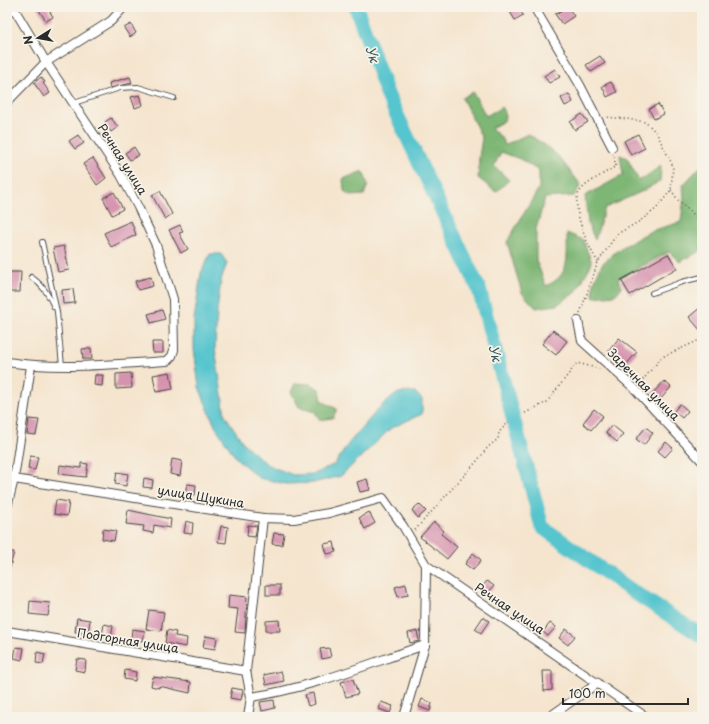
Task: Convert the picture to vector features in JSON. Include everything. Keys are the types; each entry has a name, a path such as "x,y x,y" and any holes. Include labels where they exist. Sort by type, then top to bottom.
{"street":[{"name":"Речная улица","path":"13,7 46,62 122,175 156,245 173,298 174,350 172,356 167,361 62,366"},
{"path":"7,102 11,96 46,62 110,21 124,7"},
{"path":"534,7 580,85 612,148"},
{"name":"Заречная улица","path":"578,321 582,341 635,388 702,461"},
{"path":"7,362 31,366 62,366"},
{"path":"7,508 14,479 31,366"},
{"name":"улица Щукина","path":"14,479 263,518 294,519 329,513 383,498"},
{"name":"Речная улица","path":"383,498 409,536 426,566 646,717"},
{"path":"248,717 251,697 246,671 263,518"},
{"path":"404,717 425,645 426,566"},
{"name":"Подгорная улица","path":"7,631 246,671"},
{"path":"251,697 276,693 334,676 425,645"},
{"path":"549,717 598,683"}],"lane":[{"path":"74,103 120,88 138,87 174,98"},
{"path":"42,242 57,312 62,366"},
{"path":"31,277 40,283 45,289 57,312"},
{"path":"652,293 682,282 702,277"}],"path":[{"path":"578,321 598,262 617,234 640,221 656,209 671,190 672,166 657,134 652,128 645,122 596,117"},
{"path":"598,262 582,228 578,213 578,197 579,192 585,187 616,166 612,148"},
{"path":"671,190 678,200 702,222"},
{"path":"635,388 662,357 702,339"},
{"path":"525,413 547,402 577,363 604,370"},
{"path":"409,536 488,448 498,439 499,432 509,422"}],"green space":[{"path":"473,92 486,116 502,107 505,116 504,121 491,128 500,136 505,145 528,134 558,156 581,185 574,196 545,198 536,229 536,260 546,286 554,282 564,271 567,257 567,233 583,240 592,263 576,292 557,305 536,308 522,293 507,242 539,188 539,171 520,159 501,152 494,166 509,180 496,192 478,178 482,138 462,98"},
{"path":"620,155 627,158 639,181 661,166 660,181 643,191 605,208 595,240 588,224 585,196 623,175"},
{"path":"702,165 702,250 680,262 669,252 618,279 622,287 615,295 593,297 594,282 602,264 619,249 651,231 681,222 684,197 683,185"},
{"path":"363,171 368,185 364,195 350,196 344,191 343,179"},
{"path":"295,383 311,384 320,390 322,401 337,409 333,418 320,420 315,412 299,407 291,392"}],"water":[{"path":"210,254 221,254 227,263 221,280 217,311 215,348 225,415 244,444 268,465 293,475 314,474 335,464 349,443 380,407 398,393 415,392 422,399 422,414 391,428 341,476 313,483 286,484 259,478 236,458 215,426 199,387 194,349 194,320 201,273"}],"building":[{"path":"37,7 47,7 53,17 46,21"},
{"path":"518,7 523,15 515,20 509,10"},
{"path":"568,7 574,16 562,24 555,14"},
{"path":"131,24 136,33 130,37 124,28"},
{"path":"600,56 605,63 591,72 586,65"},
{"path":"555,69 560,77 549,83 544,76"},
{"path":"41,77 50,93 44,97 34,83"},
{"path":"130,77 132,83 110,88 109,83"},
{"path":"611,82 617,92 607,97 602,86"},
{"path":"569,94 573,102 565,106 561,98"},
{"path":"140,95 143,105 135,108 131,97"},
{"path":"658,104 664,114 654,119 649,109"},
{"path":"582,114 588,122 575,130 570,122"},
{"path":"111,118 118,127 111,132 105,122"},
{"path":"638,134 645,148 631,155 624,141"},
{"path":"78,135 84,143 75,149 69,141"},
{"path":"134,147 139,155 130,160 125,153"},
{"path":"93,158 106,178 97,185 83,164"},
{"path":"160,191 172,214 165,219 152,195"},
{"path":"114,192 123,209 112,215 103,198"},
{"path":"131,221 136,235 111,247 104,233"},
{"path":"180,225 183,232 179,233 188,249 181,253 169,230"},
{"path":"64,246 69,270 58,272 53,248"},
{"path":"668,254 677,268 630,295 621,280"},
{"path":"7,272 21,272 20,292 7,292"},
{"path":"151,277 153,286 138,290 135,281"},
{"path":"73,289 75,303 63,304 62,290"},
{"path":"702,306 702,332 689,317"},
{"path":"162,310 165,319 151,323 148,314"},
{"path":"553,330 567,341 556,355 542,344"},
{"path":"619,338 637,352 625,366 608,352"},
{"path":"152,342 163,342 163,353 153,353"},
{"path":"91,348 92,359 83,359 82,349"},
{"path":"170,372 173,389 156,392 153,375"},
{"path":"131,373 132,388 116,389 116,374"},
{"path":"95,375 103,375 102,386 94,385"},
{"path":"664,381 671,387 660,400 653,393"},
{"path":"680,404 688,411 682,418 674,411"},
{"path":"594,409 603,416 591,430 583,423"},
{"path":"29,419 39,420 36,435 27,434"},
{"path":"612,425 623,434 617,442 606,433"},
{"path":"646,427 653,433 644,445 636,439"},
{"path":"666,442 673,448 665,457 658,451"},
{"path":"30,456 38,457 35,470 28,469"},
{"path":"172,459 182,461 180,476 170,474"},
{"path":"81,463 88,464 86,477 59,474 60,465 81,468"},
{"path":"117,472 128,474 126,486 115,484"},
{"path":"144,478 153,480 152,488 143,487"},
{"path":"367,479 370,490 360,492 357,482"},
{"path":"187,484 196,485 195,495 185,493"},
{"path":"56,500 69,502 67,516 54,514"},
{"path":"419,504 426,511 418,518 412,510"},
{"path":"128,510 171,519 170,528 154,525 153,533 143,531 144,526 126,524"},
{"path":"369,512 375,523 365,529 359,518"},
{"path":"186,521 193,523 192,534 184,533"},
{"path":"434,522 444,531 441,534 457,547 447,559 420,537"},
{"path":"248,525 257,526 255,537 247,536"},
{"path":"221,526 228,527 226,543 218,542"},
{"path":"103,529 116,531 114,541 102,539"},
{"path":"274,533 284,534 282,545 272,544"},
{"path":"334,542 336,552 327,554 324,544"},
{"path":"7,551 14,552 9,571 7,571"},
{"path":"473,553 481,560 473,570 465,564"},
{"path":"487,581 494,586 487,594 480,589"},
{"path":"406,584 408,595 398,597 395,587"},
{"path":"266,585 280,585 280,595 266,595"},
{"path":"229,595 247,597 245,633 235,632 238,609 228,608"},
{"path":"30,601 50,603 48,616 29,614"},
{"path":"149,610 164,612 161,631 146,629"},
{"path":"483,617 489,621 481,633 475,629"},
{"path":"77,618 90,620 88,634 75,632"},
{"path":"279,620 280,631 266,631 266,621"},
{"path":"550,623 556,627 548,636 543,632"},
{"path":"104,624 113,626 111,638 102,636"},
{"path":"132,629 145,631 143,641 131,639"},
{"path":"566,629 575,636 568,645 559,638"},
{"path":"167,630 176,632 175,636 187,638 186,647 165,643"},
{"path":"417,631 419,641 410,643 408,633"},
{"path":"205,636 217,638 215,649 203,647"},
{"path":"16,647 24,648 22,660 14,658"},
{"path":"329,648 331,657 322,659 320,649"},
{"path":"37,652 45,654 43,664 36,663"},
{"path":"77,659 86,660 85,672 75,670"},
{"path":"125,670 136,672 135,681 124,679"},
{"path":"281,671 284,681 266,685 264,675"},
{"path":"543,671 552,671 552,690 544,691"},
{"path":"153,677 191,682 190,693 159,686 159,688 151,686"},
{"path":"353,679 358,694 346,697 341,682"},
{"path":"232,688 243,690 241,700 230,698"},
{"path":"313,693 315,704 308,706 305,695"},
{"path":"422,699 432,703 430,711 419,707"},
{"path":"274,700 275,708 262,711 260,702"},
{"path":"381,702 393,706 390,713 379,709"}],"waterway":[{"name":"Ук","path":"356,7 387,94 479,289 542,527 635,593 702,636"}]}
